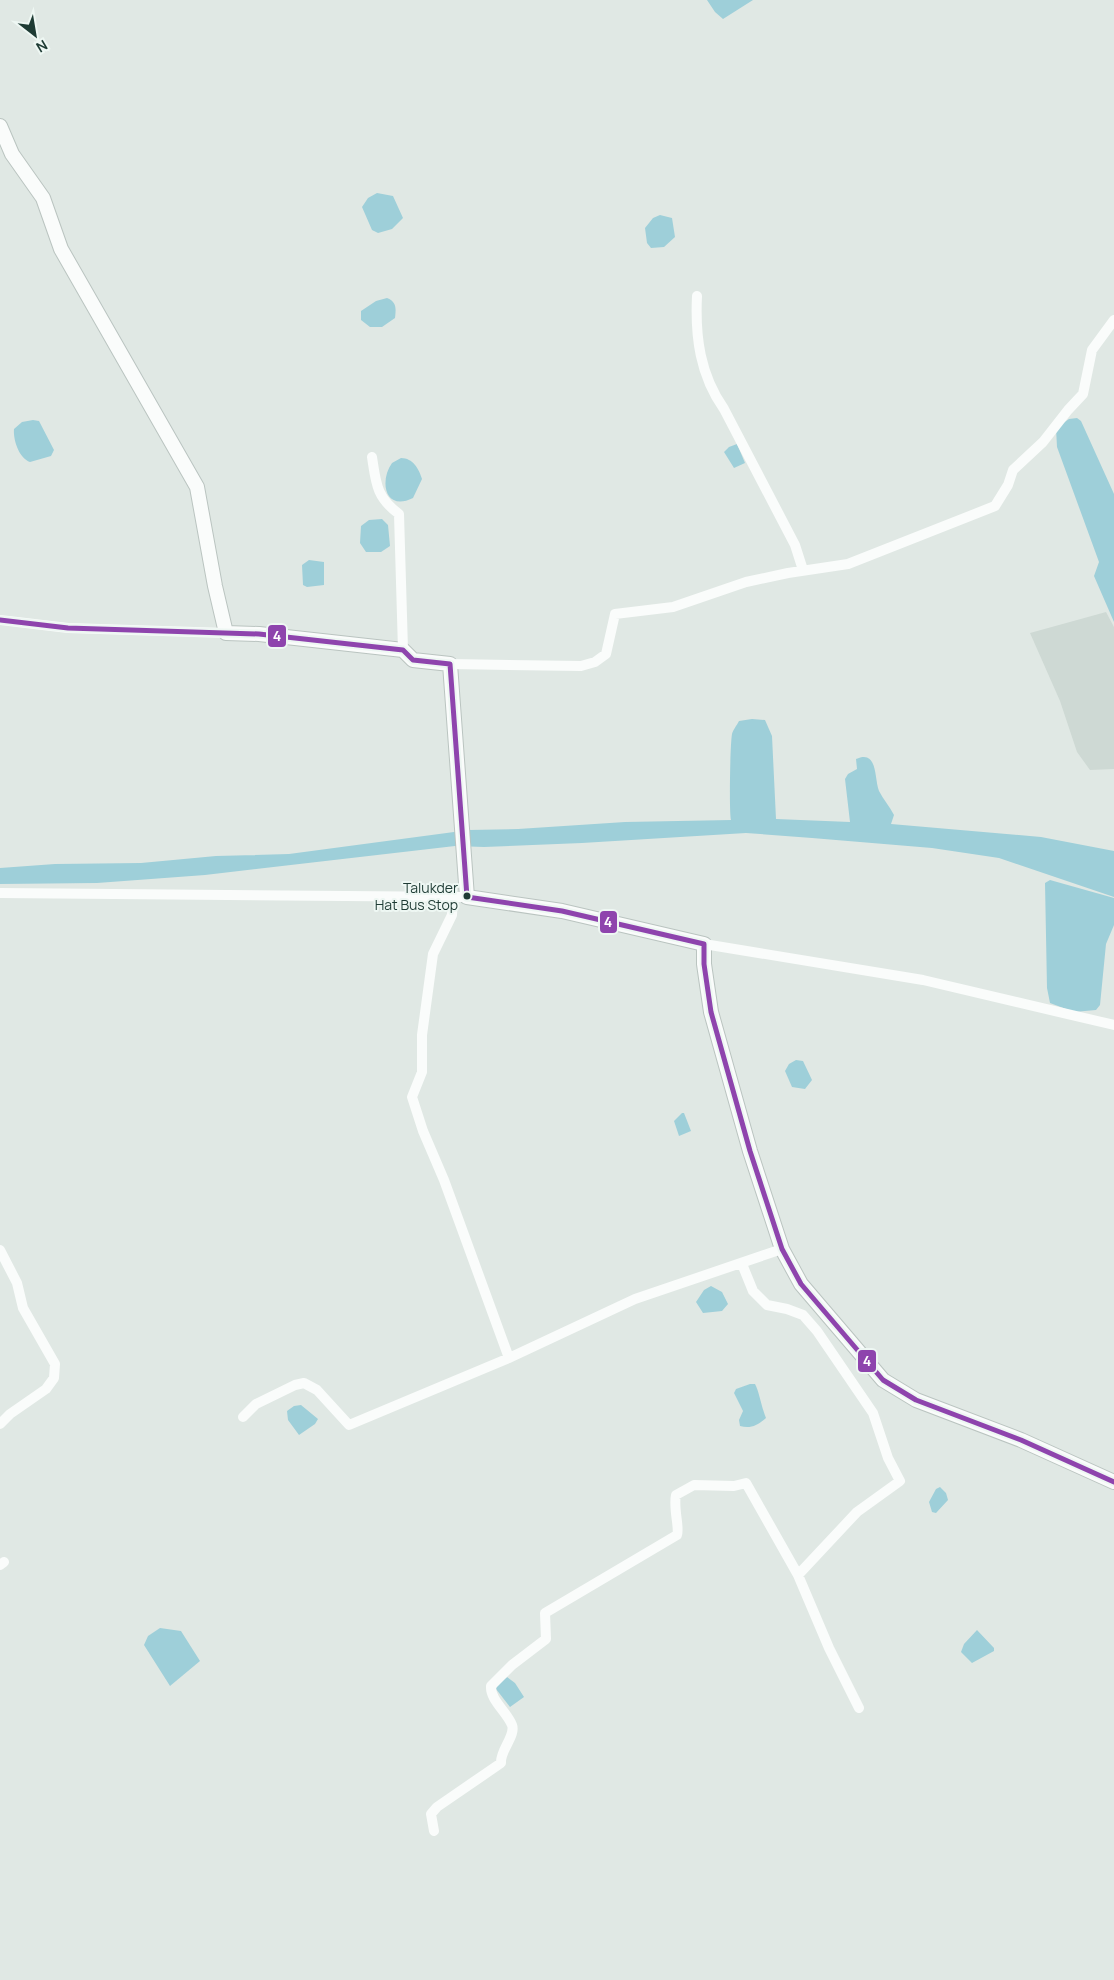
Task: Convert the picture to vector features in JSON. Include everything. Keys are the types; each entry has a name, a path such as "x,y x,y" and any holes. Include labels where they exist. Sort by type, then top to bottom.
{"main road":[{"path":"0,126 12,154 43,198 61,249 197,487 215,586 226,633 269,634 403,650 413,660 450,664 467,897 562,911 704,944 704,964 711,1012 750,1151 782,1249 801,1284 883,1380 916,1400 1021,1440 1114,1482"}],"street":[{"path":"697,296 696,325 700,354 713,394 724,409 795,546 803,570"},
{"path":"450,664 581,666 594,662 606,654 615,614 673,607 746,582 803,570 848,564 995,506 1008,485 1013,470 1044,442 1068,410 1083,394 1092,350 1114,320"},
{"path":"372,457 376,483 385,504 398,514 403,650"},
{"path":"0,620 68,628 226,633"},
{"path":"0,893 467,897"},
{"path":"453,896 452,915 432,954 422,1035 422,1072 412,1097 423,1131 444,1180 509,1358"},
{"path":"704,944 923,980 1114,1025"},
{"path":"243,1417 256,1404 295,1385 304,1383 322,1395 349,1425 509,1358 635,1299 782,1249"},
{"path":"0,1250 17,1283 23,1308 55,1364 54,1378 46,1389 10,1414 0,1424"},
{"path":"742,1264 753,1291 767,1305 787,1308 804,1315 817,1331 872,1413 888,1458 900,1481 858,1512 798,1575"},
{"path":"434,1831 431,1814 437,1807 501,1763 500,1755 512,1733 512,1726 492,1694 491,1686 512,1665 546,1639 544,1613 677,1536 679,1531 674,1506 676,1495 694,1485 734,1486 746,1483 798,1575 829,1648 859,1708"}],"shaded area":[{"path":"1106,612 1114,627 1114,769 1090,770 1077,752 1060,701 1030,633"}],"water":[{"path":"707,0 753,0 723,19 715,12"},
{"path":"377,193 393,196 403,218 392,229 378,233 372,230 362,207 368,198"},
{"path":"660,215 672,218 675,237 664,247 651,248 647,243 645,228 653,218"},
{"path":"387,298 394,304 396,309 395,318 382,327 370,327 361,320 361,311 376,301"},
{"path":"1077,418 1081,421 1114,494 1114,622 1094,576 1099,562 1057,447 1056,428 1069,419"},
{"path":"39,421 54,450 51,456 30,462 20,453 14,429 22,422"},
{"path":"737,444 745,463 734,468 724,452 729,447"},
{"path":"401,458 409,460 415,465 422,479 413,498 396,501 387,493 386,478 392,463"},
{"path":"382,519 388,525 390,546 381,552 366,552 360,543 361,526 369,520"},
{"path":"309,560 324,562 324,585 307,587 303,585 302,565"},
{"path":"765,720 772,736 776,819 850,822 845,779 848,774 857,769 856,759 868,758 874,766 879,791 894,815 891,824 1041,837 1114,851 1114,897 999,858 932,848 746,833 582,843 484,847 455,846 205,875 97,883 0,884 0,868 55,864 141,863 216,856 289,854 469,830 518,829 625,822 731,820 732,734 739,721"},
{"path":"1050,880 1114,898 1114,925 1106,944 1100,1005 1096,1010 1074,1012 1050,1003 1047,988 1045,883"},
{"path":"796,1060 803,1061 812,1080 805,1089 792,1087 785,1071 789,1064"},
{"path":"684,1113 691,1131 679,1136 674,1121"},
{"path":"711,1286 722,1292 728,1304 722,1311 703,1313 696,1302 704,1290"},
{"path":"755,1384 766,1418 754,1426 744,1427 740,1426 739,1420 743,1411 734,1393 736,1389"},
{"path":"301,1405 318,1419 315,1424 299,1435 288,1420 287,1411 294,1406"},
{"path":"940,1487 946,1493 948,1500 936,1513 932,1512 929,1502 936,1489"},
{"path":"160,1628 181,1631 200,1661 170,1686 144,1645 148,1636"},
{"path":"977,1630 994,1648 994,1651 972,1663 961,1652 964,1644"},
{"path":"507,1677 515,1683 524,1697 510,1707 496,1689 498,1683"}],"transit line":[{"name":"4","path":"0,620 68,628 259,634 403,650 413,660 450,664 467,897 562,911 704,944 704,964 711,1012 750,1151 782,1249 801,1284 883,1380 916,1400 1021,1440 1114,1482"}],"place":[{"name":"Talukder Hat Bus Stop","path":"467,896"}]}
